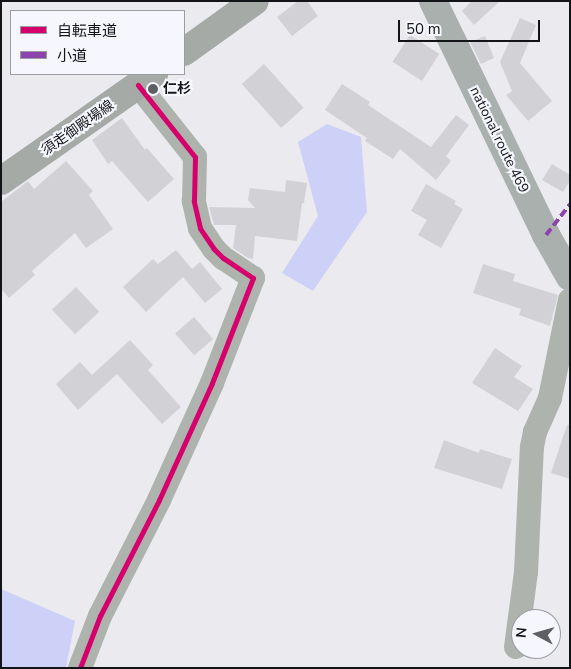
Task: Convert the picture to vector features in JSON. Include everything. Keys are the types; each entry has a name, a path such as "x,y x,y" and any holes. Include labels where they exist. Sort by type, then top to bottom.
{"highway":[{"name":"national route 469","path":"433,1 546,235 570,277"}],"main road":[{"path":"185,51 254,1"},
{"name":"須走御殿場線","path":"4,174 146,80"}],"street":[{"path":"80,668 100,616 159,500 212,383 253,278 214,249 200,228 194,201 195,157 146,80"},
{"path":"521,609 526,572 532,447 535,432 550,398 570,300"}],"shaded area":[{"path":"327,124 361,137 367,212 313,291 282,273 318,216 298,142"},
{"path":"1,589 75,621 66,668 1,668"}],"building":[{"path":"298,1 307,1 318,16 292,36 277,17"},
{"path":"472,1 500,1 474,25 462,11"},
{"path":"520,18 536,25 520,63 552,101 528,121 506,95 512,91 500,62"},
{"path":"410,35 439,54 422,81 393,62"},
{"path":"485,36 494,58 481,64 470,42"},
{"path":"264,64 303,108 281,128 242,84"},
{"path":"342,84 370,102 368,105 431,147 456,115 469,125 446,156 451,161 436,180 400,149 393,159 365,141 367,138 325,110"},
{"path":"122,118 145,150 147,148 174,179 148,202 112,161 108,164 92,140"},
{"path":"66,161 93,191 89,195 113,229 86,248 75,233 32,271 35,275 9,298 1,289 1,202 28,181 34,189"},
{"path":"552,164 570,175 570,181 563,192 542,180"},
{"path":"286,180 307,183 304,203 302,203 297,241 255,236 253,259 248,258 233,248 236,225 214,225 209,207 255,208 248,200 250,188 285,192"},
{"path":"426,184 456,201 454,204 463,209 441,248 418,235 427,220 411,211"},
{"path":"176,250 192,269 200,262 222,289 205,303 183,277 146,312 123,287 153,259 158,264"},
{"path":"483,264 515,274 513,281 558,295 550,326 519,315 521,309 473,293"},
{"path":"76,287 99,312 75,334 52,310"},
{"path":"194,317 213,339 194,355 175,333"},
{"path":"130,340 153,365 148,370 181,407 162,424 117,374 78,410 56,384 80,362 92,375"},
{"path":"495,348 522,366 514,377 533,389 518,411 472,383"},
{"path":"567,425 570,425 570,479 551,473"},
{"path":"444,440 479,453 480,449 512,459 502,489 434,468"}],"marked path":[{"path":"546,235 570,204"}],"cycle path":[{"path":"80,668 100,616 159,500 212,383 253,278 223,258 214,249 200,228 194,201 195,157 138,85"}],"place":[{"name":"仁杉","path":"153,89"}]}
